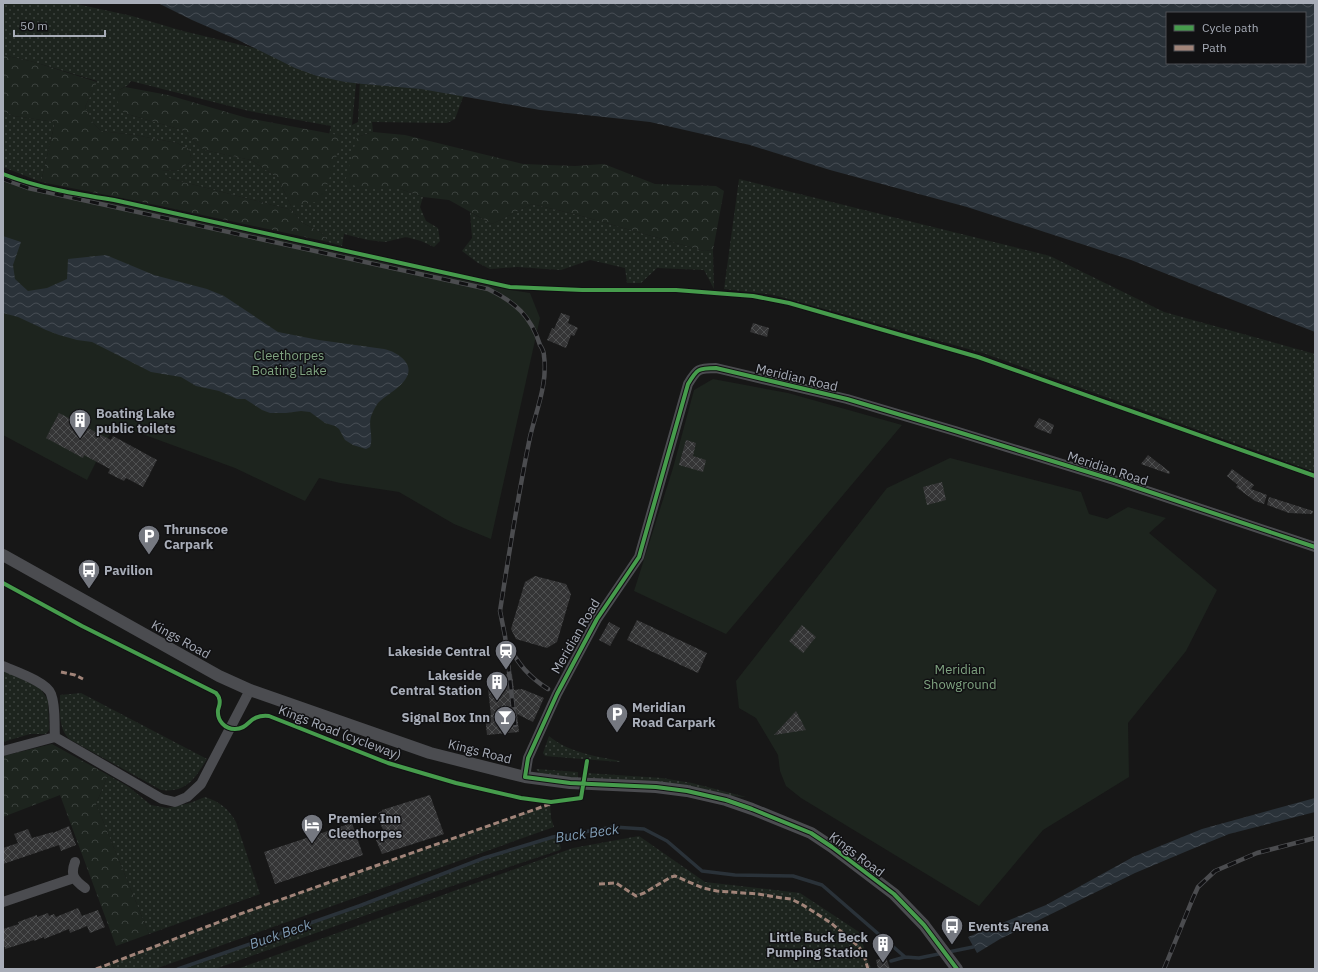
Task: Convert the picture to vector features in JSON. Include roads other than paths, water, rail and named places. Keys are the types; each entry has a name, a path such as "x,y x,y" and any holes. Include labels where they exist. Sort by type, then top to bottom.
{"street":[{"name":"Meridian Road","path":"525,777 528,758 557,694 597,619 639,557 688,384 696,372 704,368 716,368 847,399 955,430 1098,475 1315,547"},
{"name":"Kings Road","path":"3,555 219,676 250,690 430,753 525,777 570,783 656,787 687,791 726,800 811,833 894,894 924,925 954,964"},
{"path":"3,666 42,684 51,692 54,707 55,738"},
{"path":"3,751 55,738 162,799 175,802 187,797 201,784 250,690"},
{"path":"76,862 72,870 74,878 85,888"},
{"path":"3,902 74,878"}],"water":[{"path":"158,3 1315,3 1315,332 1131,260 967,207 830,170 750,145 650,122 540,110 421,89 345,82 317,76 295,68"},
{"path":"3,236 21,242 13,265 15,279 28,291 47,288 67,279 68,259 106,255 154,275 207,289 224,296 278,332 390,351 405,361 408,368 408,374 405,380 378,403 374,410 370,422 370,447 366,449 353,445 345,440 339,429 325,423 310,412 301,411 270,413 262,410 245,399 237,399 219,391 196,386 181,377 151,372 92,342 59,335 18,317 3,313"},
{"path":"1315,798 1315,812 1229,834 1192,849 1135,873 1000,939 977,953 968,937 1046,905 1133,857 1202,829"}],"waterway":[{"name":"Buck Beck","path":"178,969 359,906 484,858 553,837 614,827 644,829 667,841 702,871 735,875 793,876 822,885 905,957 919,958 973,947"},
{"path":"891,961 905,957"}],"railway":[{"path":"3,179 28,188 488,289 506,299 521,311 527,318 536,335 544,355 545,366 541,397 530,437 522,480 500,611 505,636 515,725"},
{"path":"508,644 525,670 535,680 548,689"},
{"path":"1164,969 1198,887 1215,871 1257,853 1315,838"}],"place":[{"name":"Boating Lake public toilets","path":"80,440"},
{"name":"Thrunscoe Carpark","path":"149,556"},
{"name":"Pavilion","path":"89,590"},
{"name":"Lakeside Central","path":"506,670"},
{"name":"Lakeside Central Station","path":"497,702"},
{"name":"Meridian Road Carpark","path":"617,734"},
{"name":"Signal Box Inn","path":"505,736"},
{"name":"Premier Inn Cleethorpes","path":"312,844"},
{"name":"Events Arena","path":"952,946"},
{"name":"Little Buck Beck Pumping Station","path":"883,964"}],"park label":[{"name":"Cleethorpes Boating Lake","path":"289,362"},
{"name":"Meridian Showground","path":"960,676"}]}
